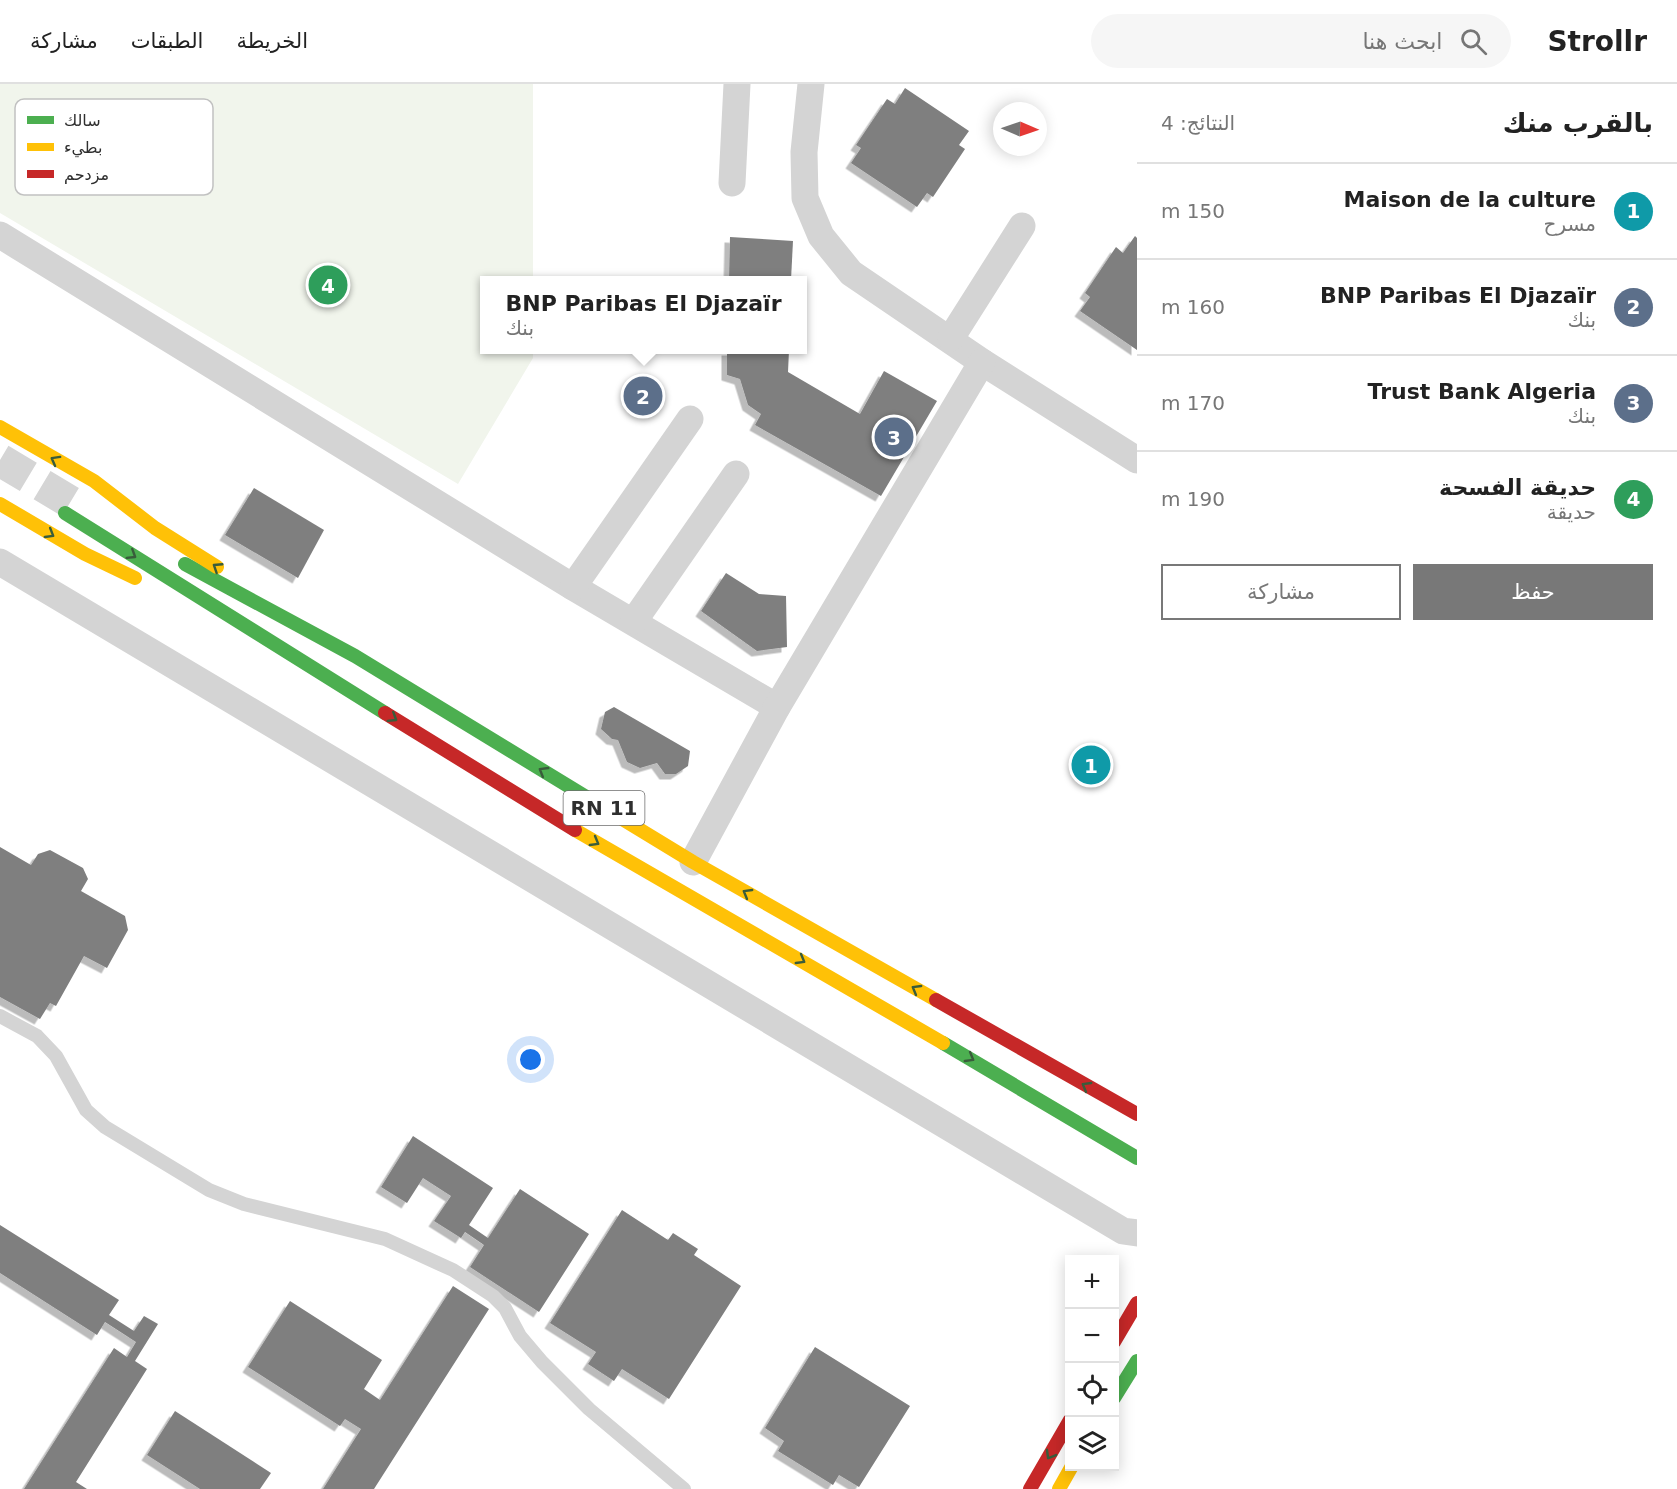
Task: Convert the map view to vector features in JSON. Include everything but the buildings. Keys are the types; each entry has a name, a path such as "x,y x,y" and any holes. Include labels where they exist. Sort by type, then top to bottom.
{"main road":[{"path":"0,427 94,481 155,528 355,656"},
{"path":"0,504 85,554 148,584"},
{"name":"RN 11","path":"104,520 68,508 525,801 1050,1104 1137,1158"},
{"name":"RN 11","path":"177,560 355,656 693,862 1137,1114"},
{"path":"168,595 344,687"},
{"path":"1119,1334 1137,1303"},
{"path":"1119,1390 1137,1361"},
{"path":"1030,1489 1065,1429"},
{"path":"1059,1489 1070,1471"}],"street":[{"path":"732,183 737,84"},
{"path":"811,84 804,152 805,198 821,236 851,273 951,338 982,362 1137,460"},
{"path":"951,338 1022,226"},
{"path":"0,235 573,587 777,707"},
{"path":"693,862 777,707 982,362"},
{"path":"573,587 690,419"},
{"path":"633,621 736,474"},
{"path":"0,562 1123,1231 1137,1233"}],"lane":[{"path":"0,1016 37,1036 56,1056 86,1110 105,1127 208,1190 244,1204 385,1239 453,1270 494,1296 505,1308 520,1336 542,1362 589,1409 684,1489"}],"shaded area":[{"path":"0,84 533,84 533,276 480,276 480,354 533,354 533,358 458,484 0,213"}],"tunnel":[{"path":"0,460 72,503"}],"traffic: fast":[{"path":"65,513 385,713"},
{"path":"185,564 355,656 601,806"},
{"path":"943,1043 1137,1158"},
{"path":"1119,1390 1137,1361"}],"traffic: slow":[{"path":"0,427 94,481 155,528 217,567"},
{"path":"0,504 85,554 135,578"},
{"path":"601,806 693,862 936,1000"},
{"path":"575,830 943,1043"},
{"path":"1059,1489 1069,1471"}],"traffic: jam":[{"path":"385,713 575,830"},
{"path":"936,1000 1137,1114"},
{"path":"1119,1334 1137,1303"},
{"path":"1030,1489 1065,1429"}],"place":[{"name":"حديقة الفسحة","path":"328,285"},
{"name":"BNP Paribas El Djazaïr","path":"643,396"},
{"name":"Trust Bank Algeria","path":"894,437"},
{"name":"Maison de la culture","path":"1091,765"}]}
